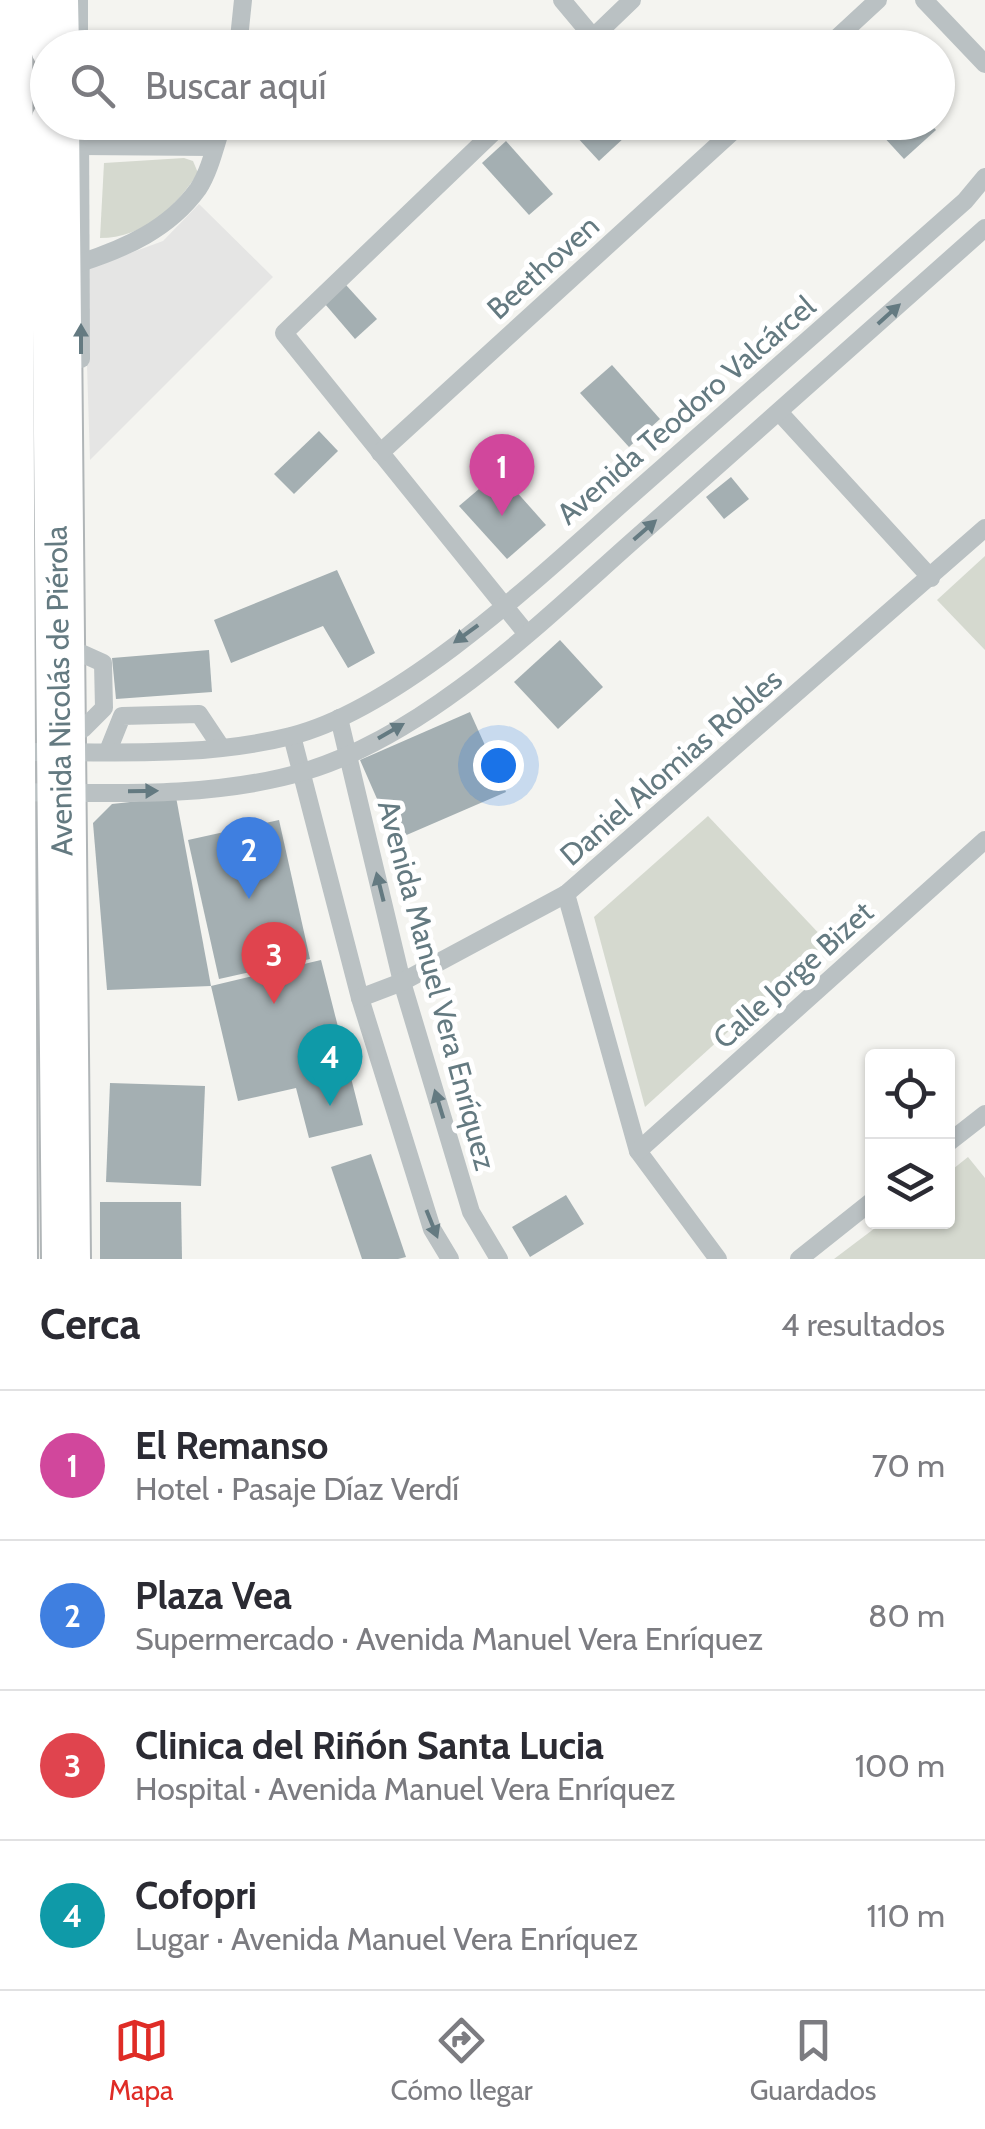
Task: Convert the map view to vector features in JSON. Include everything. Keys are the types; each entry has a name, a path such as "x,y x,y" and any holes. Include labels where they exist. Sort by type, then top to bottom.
{"highway":[{"name":"Avenida Nicolás de Piérola","path":"8,0 5,515 11,772 13,1259"},
{"path":"54,0 54,30"},
{"name":"Avenida Nicolás de Piérola","path":"66,1259 77,762 67,140"}],"street":[{"path":"79,0 79,30"},
{"path":"240,30 244,0"},
{"path":"562,0 581,30"},
{"path":"601,30 632,0"},
{"path":"846,30 878,0"},
{"path":"924,0 953,30"},
{"path":"955,33 985,64"},
{"name":"Avenida Nicolás de Piérola","path":"68,140 80,263 81,380"},
{"path":"135,140 214,147"},
{"path":"80,263 129,247 156,230 199,188 217,140"},
{"path":"485,140 284,333 527,634"},
{"name":"Beethoven","path":"380,453 723,140"},
{"name":"Avenida Teodoro Valcárcel","path":"11,772 77,762 108,751 221,747 292,736 339,718 390,688 505,606 964,201 985,177"},
{"name":"Avenida Teodoro Valcárcel","path":"11,772 77,762 224,786 303,772 348,756 422,712 527,634 985,228"},
{"path":"779,412 931,578"},
{"name":"Daniel Alomias Robles","path":"360,998 402,982 566,894 985,528"},
{"path":"83,653 103,663 113,712 108,751"},
{"path":"77,762 113,712"},
{"path":"113,712 199,714 221,747"},
{"name":"Avenida Manuel Vera Enríquez","path":"339,718 402,982 471,1212 499,1259"},
{"path":"292,736 360,998 432,1230 450,1259"},
{"name":"Calle Jorge Bizet","path":"638,1150 985,840"},
{"path":"566,894 638,1150 718,1259"},
{"path":"953,1139 985,1114"},
{"path":"799,1259 865,1207"}],"shaded area":[{"path":"184,158 193,161 198,173 168,209 130,233 100,238 104,163"},
{"path":"199,204 273,277 90,460 84,270 163,241"},
{"path":"985,556 985,650 937,600"},
{"path":"708,816 827,942 645,1107 594,917"},
{"path":"968,1157 985,1178 985,1259 834,1259 874,1229 955,1229 955,1167"}],"building":[{"path":"580,140 622,140 599,161"},
{"path":"887,140 925,140 904,159"},
{"path":"506,141 553,194 529,215 482,163"},
{"path":"346,285 377,319 355,339 325,304"},
{"path":"612,365 660,419 629,447 580,393"},
{"path":"319,431 338,451 294,494 274,474"},
{"path":"499,472 546,525 507,559 459,506"},
{"path":"731,477 749,499 724,519 706,497"},
{"path":"337,570 375,653 348,668 323,626 231,663 214,620"},
{"path":"560,640 603,687 558,729 514,682"},
{"path":"209,650 212,692 116,699 112,658"},
{"path":"470,712 506,792 395,840 360,760"},
{"path":"176,797 211,986 107,990 93,823 112,804"},
{"path":"279,820 310,959 219,979 188,840"},
{"path":"321,960 363,1125 309,1138 296,1088 238,1101 211,986"},
{"path":"110,1083 205,1086 201,1186 106,1182"},
{"path":"371,1154 406,1257 362,1259 331,1167"},
{"path":"566,1195 584,1224 530,1257 512,1227"},
{"path":"100,1202 181,1202 182,1259 100,1259"}],"place":[{"name":"El Remanso","path":"502,516"},
{"name":"Plaza Vea","path":"249,899"},
{"name":"Clinica del Riñón Santa Lucia","path":"274,1004"},
{"name":"Cofopri","path":"330,1106"}]}
